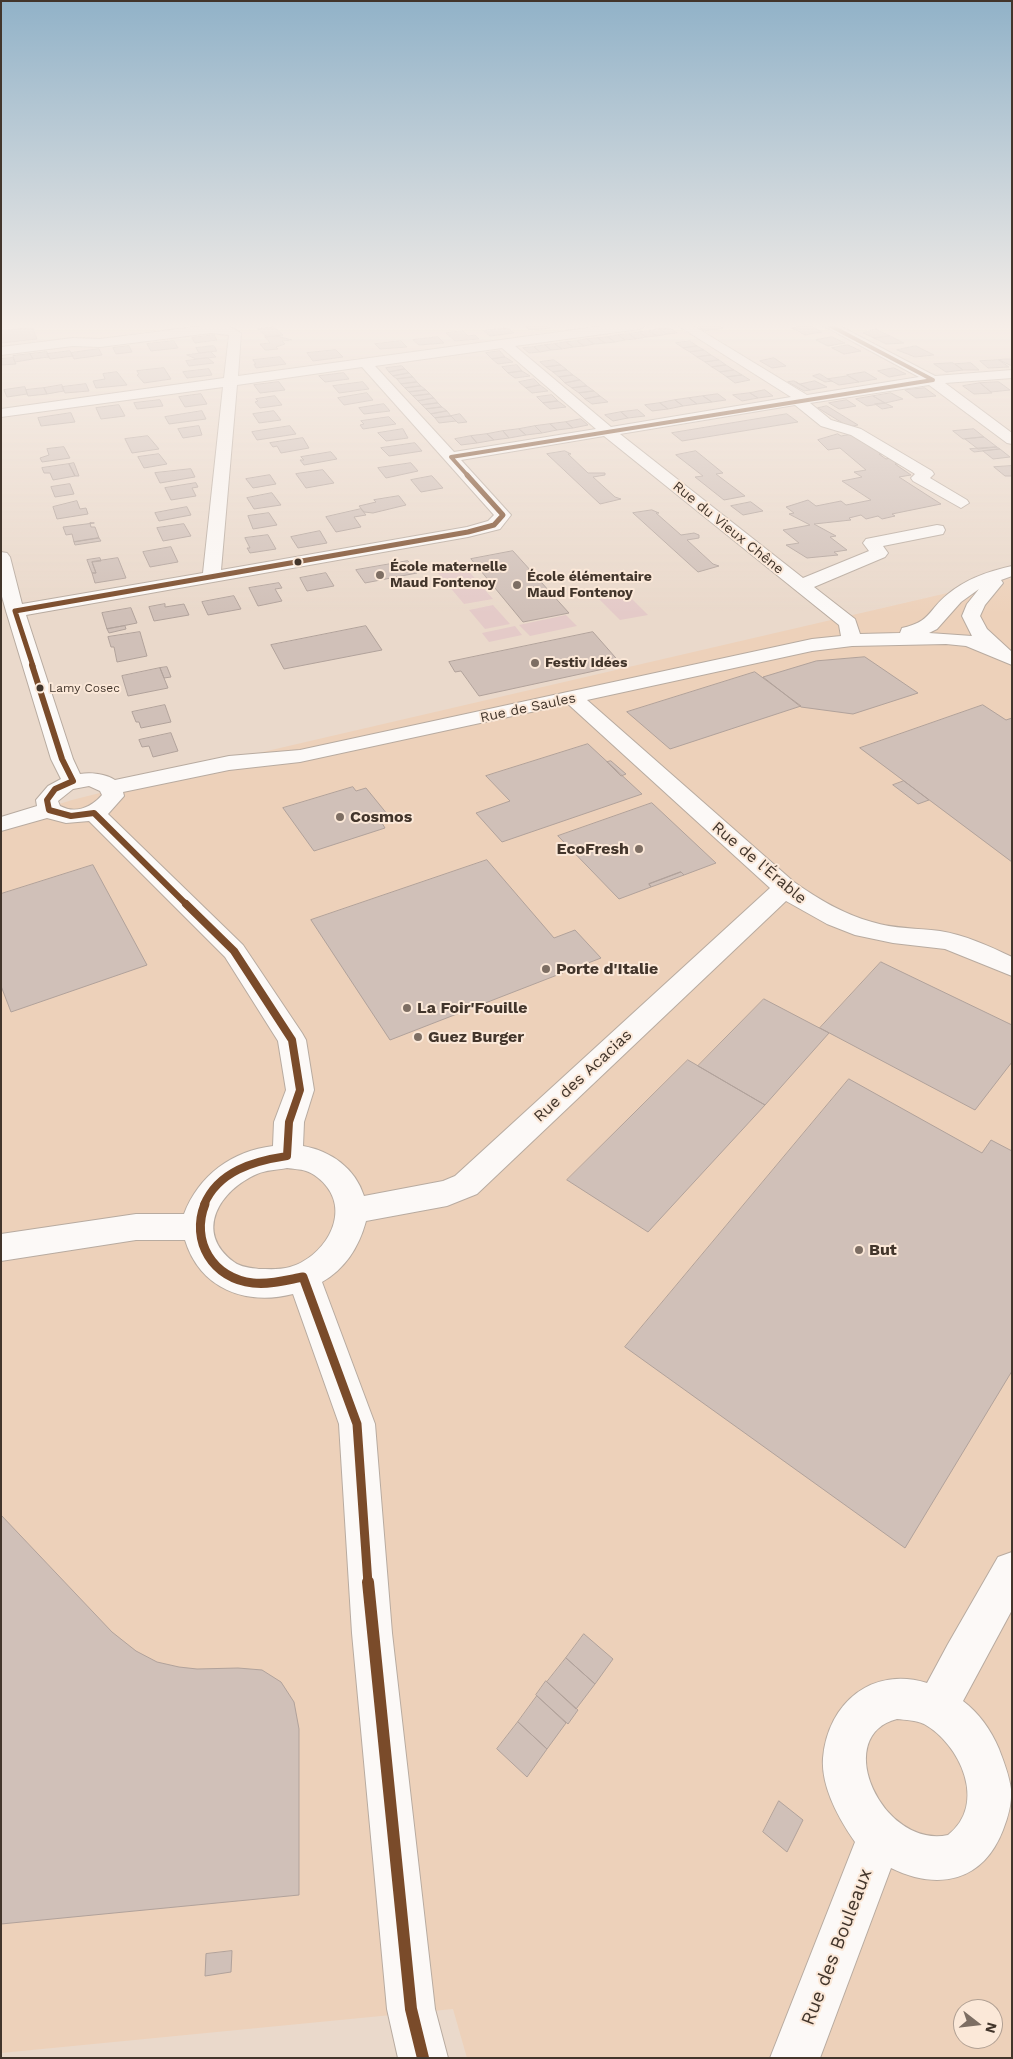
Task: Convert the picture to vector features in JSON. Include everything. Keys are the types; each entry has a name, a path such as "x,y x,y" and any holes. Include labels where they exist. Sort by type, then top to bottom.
{"street":[{"path":"212,576 228,421"},
{"path":"15,611 468,532 494,525 503,515 418,421"},
{"name":"Rue du Vieux Chêne","path":"595,421 848,623 852,640"},
{"path":"451,457 674,421"},
{"path":"824,421 856,432 926,474 919,478 961,503"},
{"path":"987,421 1012,440"},
{"path":"800,586 879,553 872,543 937,530"},
{"path":"1,557 15,611 62,759 73,781"},
{"path":"909,632 924,629 934,622 944,606 972,585 992,575 1012,571"},
{"path":"1003,581 976,604 971,616 977,627 1008,657"},
{"path":"946,638 955,605 969,591 1003,581"},
{"path":"946,638 977,627"},
{"path":"946,638 970,641 1008,657"},
{"name":"Rue de Saules","path":"111,788 229,763 300,756 812,645 852,640 946,638"},
{"name":"Rue de l'Érable","path":"574,698 785,888 812,908 854,926 892,935 926,937 949,942 1012,967"},
{"path":"89,779 103,782 111,788 113,796 108,804 94,813 77,817 57,815 49,810 46,800 55,789 73,781 89,779"},
{"path":"1,824 49,810"},
{"path":"94,813 234,951 292,1040 300,1090 289,1122 288,1156"},
{"name":"Rue des Acacias","path":"353,1211 447,1193 466,1185 785,888"},
{"path":"288,1156 314,1161 337,1175 349,1192 353,1211 344,1242 329,1261 303,1277 278,1283 252,1283 226,1275 204,1254 197,1227 205,1200 225,1177 254,1162 288,1156"},
{"path":"1,1248 136,1227 197,1227"},
{"path":"303,1277 322,1324 357,1424 373,1643 412,2009 422,2058"},
{"path":"937,1708 962,1658 1012,1570"},
{"path":"897,1698 917,1700 937,1708 956,1722 972,1740 984,1763 990,1787 989,1811 982,1831 967,1848 948,1858 925,1859 902,1852 880,1837 863,1818 851,1795 846,1771 846,1749 852,1729 863,1713 879,1703 897,1698"},
{"name":"Rue des Bouleaux","path":"794,2058 880,1837"}],"shaded area":[{"path":"459,560 493,599 464,604 432,566"},
{"path":"1012,578 1012,2058 467,2058 453,2009 1,2053 1,822 72,800 267,751"},
{"path":"622,589 648,615 620,620 595,595"},
{"path":"493,605 510,624 485,629 469,610"},
{"path":"566,615 577,626 530,636 519,625"},
{"path":"515,626 522,635 489,642 482,633"}],"building":[{"path":"39,421 75,422 41,426"},
{"path":"167,421 191,421 169,424"},
{"path":"361,421 393,421 396,424 363,429 360,425 364,424"},
{"path":"437,421 455,421 439,423"},
{"path":"583,421 588,425 573,428 566,422"},
{"path":"744,421 798,422 682,441 672,433"},
{"path":"839,421 852,421 858,425 849,427"},
{"path":"566,422 573,428 557,430 550,424"},
{"path":"550,424 557,430 542,433 535,426"},
{"path":"199,426 202,435 183,438 178,429"},
{"path":"290,426 296,434 257,440 252,432"},
{"path":"535,426 542,433 526,435 519,429"},
{"path":"403,429 408,438 386,441 378,433"},
{"path":"519,429 526,435 509,438 503,431"},
{"path":"974,429 984,437 963,439 953,431"},
{"path":"503,431 509,438 494,440 487,434"},
{"path":"487,434 494,440 477,443 471,436"},
{"path":"838,434 841,436 852,434 883,454 879,454 886,459 890,458 899,464 895,464 911,475 899,477 941,504 892,514 895,516 882,519 878,516 866,519 861,515 849,518 851,520 814,524 836,536 830,537 847,550 834,552 838,555 807,558 786,545 799,543 783,530 810,525 789,514 794,513 786,507 808,500 816,506 841,501 846,505 871,500 842,481 862,477 854,472 866,470 840,448 828,450 818,440"},
{"path":"148,436 159,449 132,453 125,439"},
{"path":"471,436 477,443 461,445 455,439"},
{"path":"984,437 997,447 978,449 965,439"},
{"path":"303,438 309,448 281,453 277,446 273,447 270,443"},
{"path":"415,443 422,451 389,456 381,448"},
{"path":"64,447 70,458 42,462 40,458 49,455 47,449"},
{"path":"997,447 1000,449 974,452 970,449"},
{"path":"1000,449 1010,457 993,459 983,451"},
{"path":"565,451 571,454 568,454 588,473 605,473 605,475 593,477 615,497 621,499 600,504 547,454"},
{"path":"696,451 723,473 716,474 745,496 724,500 695,477 703,476 676,455"},
{"path":"331,452 337,459 304,465 300,460 304,460 301,457"},
{"path":"159,454 167,464 144,468 138,457"},
{"path":"74,463 79,476 75,476 69,464"},
{"path":"411,463 418,471 386,478 378,468"},
{"path":"69,464 75,476 53,480 50,473 44,473 42,468"},
{"path":"1012,466 1012,476 1005,476 994,467"},
{"path":"191,469 195,477 160,483 155,473"},
{"path":"323,470 334,483 306,488 296,474"},
{"path":"270,475 276,484 253,488 246,479"},
{"path":"432,476 443,488 421,492 411,480"},
{"path":"196,483 198,487 192,488 196,496 171,500 165,488"},
{"path":"70,484 74,494 55,497 51,487"},
{"path":"272,493 281,505 254,509 247,498"},
{"path":"399,496 406,505 373,513 364,512 359,506 376,502 374,500"},
{"path":"77,501 80,509 86,508 88,514 57,519 53,507"},
{"path":"751,502 763,511 743,515 731,506"},
{"path":"187,507 191,515 159,521 155,513"},
{"path":"361,509 366,515 354,517 361,527 336,532 326,517"},
{"path":"652,510 659,513 656,513 681,535 694,533 699,535 699,538 687,540 713,564 719,566 698,572 633,513"},
{"path":"269,513 277,525 253,529 248,516"},
{"path":"90,524 91,527 95,527 99,538 74,542 72,534 66,535 63,527"},
{"path":"184,524 191,536 163,541 157,528"},
{"path":"320,531 327,543 298,548 291,537"},
{"path":"268,535 276,549 250,553 247,548 250,548 245,538"},
{"path":"99,538 101,541 75,545 74,542"},
{"path":"171,547 178,562 150,567 143,552"},
{"path":"513,551 569,613 523,622 471,559"},
{"path":"100,558 101,561 92,562 96,573 92,573 87,560"},
{"path":"118,558 126,578 95,583 92,573 96,573 92,562"},
{"path":"408,561 417,573 365,583 356,570"},
{"path":"326,573 334,586 307,591 300,578"},
{"path":"279,583 282,588 275,589 282,601 258,606 249,588"},
{"path":"234,596 241,609 208,615 202,602"},
{"path":"165,604 165,607 184,604 189,615 154,621 149,607"},
{"path":"131,608 137,623 107,629 102,613"},
{"path":"125,626 126,629 109,633 107,629"},
{"path":"366,626 382,650 284,669 271,645"},
{"path":"140,632 147,656 117,662 114,647 111,647 108,637"},
{"name":"Festiv Idées","path":"593,632 622,665 479,696 461,671 455,672 449,662"},
{"path":"865,657 918,693 853,714 801,707 763,677 816,661"},
{"path":"167,667 171,677 164,678 160,668"},
{"path":"160,668 168,688 128,696 122,676"},
{"path":"755,672 801,706 670,749 627,712"},
{"path":"165,705 171,722 141,728 132,712"},
{"path":"983,705 1006,720 1012,718 1012,862 860,748"},
{"path":"171,733 178,751 153,757 149,746 142,747 139,740"},
{"path":"588,744 642,794 502,842 476,813 510,801 486,776"},
{"path":"611,761 626,774 621,776 607,762"},
{"path":"904,781 929,800 918,804 893,785"},
{"path":"353,787 356,791 366,788 392,820 382,823 385,828 314,851 283,808"},
{"path":"652,803 716,863 684,875 681,872 649,884 651,887 619,899 558,836"},
{"path":"487,860 554,938 575,930 601,958 390,1040 311,920"},
{"path":"93,865 147,965 11,1012 1,986 1,894"},
{"path":"681,872 684,875 651,887 649,884"},
{"path":"881,962 1012,1025 1012,1062 975,1110 820,1028"},
{"path":"764,999 829,1033 765,1105 698,1066"},
{"path":"688,1060 765,1105 648,1232 567,1180"},
{"name":"But","path":"849,1079 982,1153 991,1140 1012,1151 1012,1371 905,1548 625,1347"},
{"path":"1,1515 112,1632 136,1651 157,1662 179,1667 262,1670 281,1682 294,1702 299,1729 299,1895 1,1924"},
{"path":"584,1634 613,1659 595,1684 566,1658"},
{"path":"566,1658 595,1684 576,1709 547,1682"},
{"path":"546,1681 578,1710 568,1724 536,1695"},
{"path":"537,1696 566,1723 547,1749 518,1722"},
{"path":"518,1722 547,1749 527,1777 497,1749"},
{"path":"779,1801 803,1820 787,1852 763,1832"},
{"path":"232,1951 231,1972 205,1976 206,1954"}],"transit line":[{"path":"451,457 676,421"},
{"path":"423,2058 411,2009 372,1633 357,1424 303,1277 260,1283 236,1279 211,1260 202,1245 199,1230 200,1216 205,1202 225,1178 253,1162 287,1156 289,1122 300,1090 292,1040 234,951 94,813 71,816 49,810 47,800 55,789 73,781 62,759 15,611 468,532 494,525 503,515 451,457"}],"place":[{"name":"École maternelle Maud Fontenoy","path":"380,575"},
{"name":"École élémentaire Maud Fontenoy","path":"517,585"},
{"name":"Festiv Idées","path":"535,663"},
{"name":"Lamy Cosec","path":"40,688"},
{"name":"Cosmos","path":"340,817"},
{"name":"EcoFresh","path":"639,849"},
{"name":"Porte d'Italie","path":"546,969"},
{"name":"La Foir'Fouille","path":"407,1008"},
{"name":"Guez Burger","path":"418,1037"},
{"name":"But","path":"859,1250"}]}
